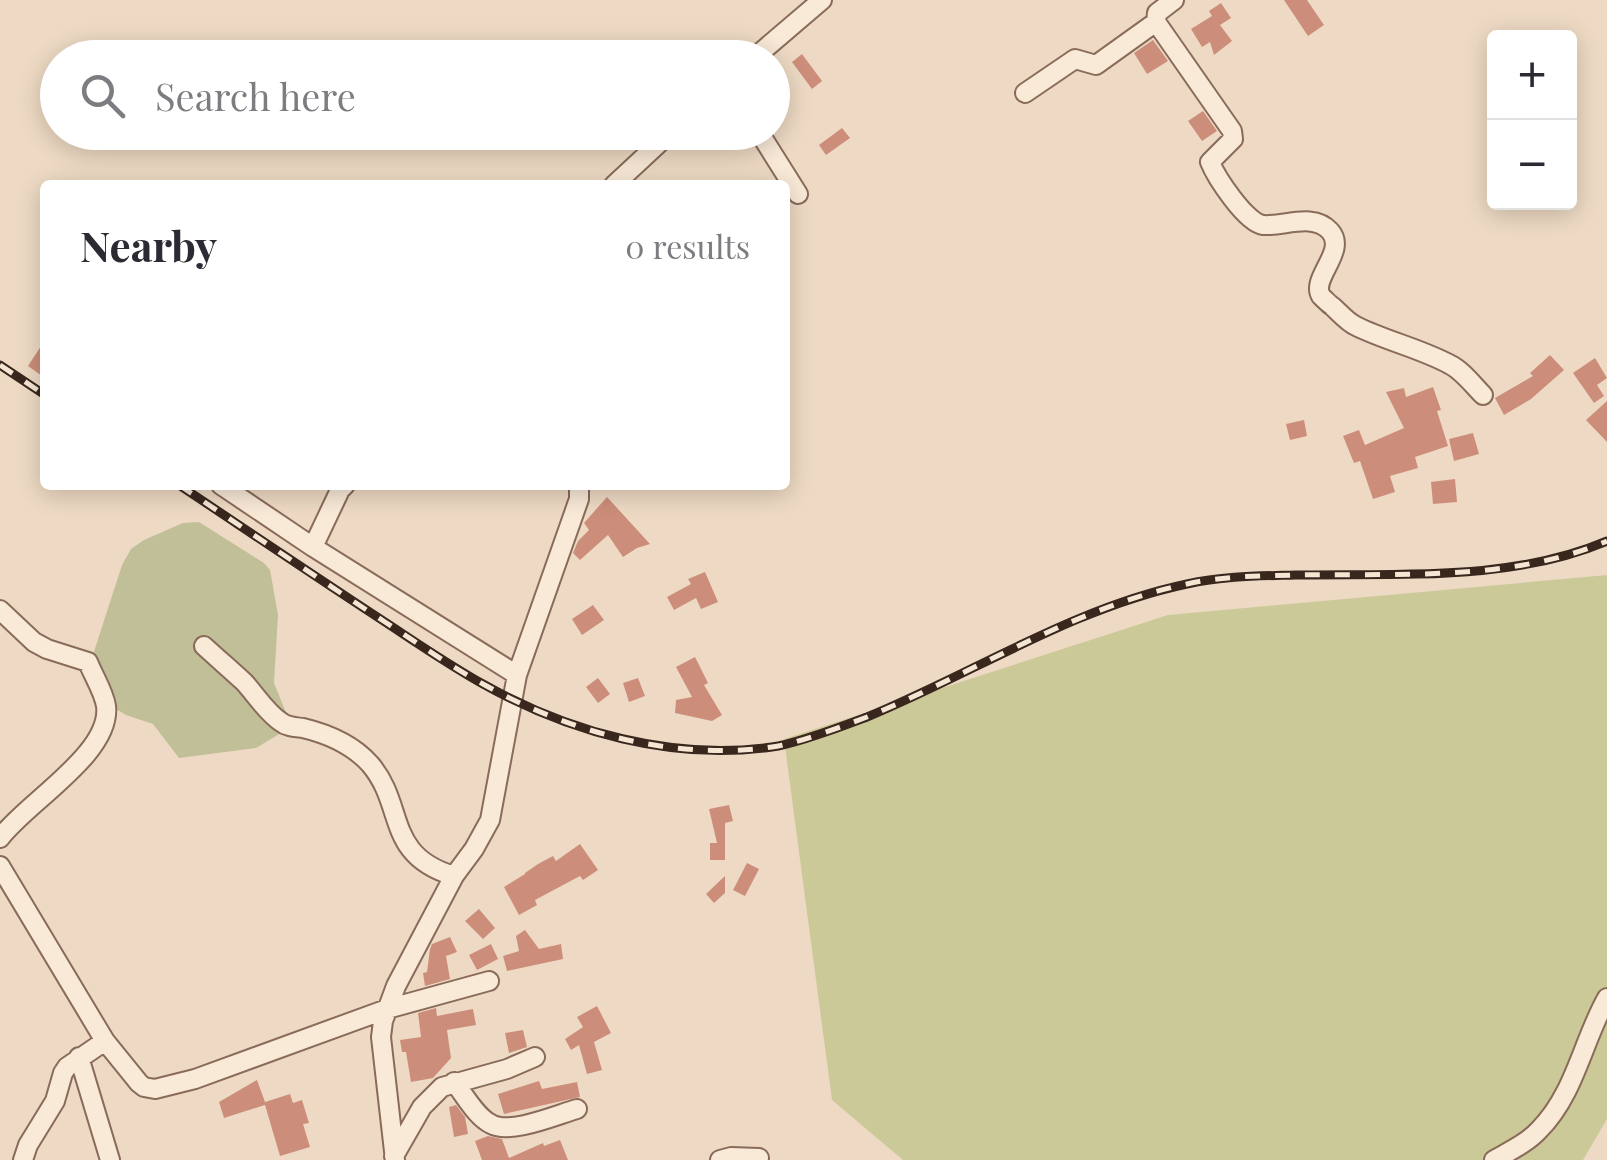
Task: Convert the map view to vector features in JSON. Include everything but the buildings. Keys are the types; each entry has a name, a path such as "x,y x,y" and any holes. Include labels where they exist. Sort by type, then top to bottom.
{"street":[{"path":"1174,0 1157,13 1156,22 1232,131 1233,139 1210,162 1248,217 1262,225 1311,222 1328,230 1334,247 1318,287 1321,296 1352,324 1454,366 1483,395"},
{"path":"773,40 813,3"},
{"path":"1026,93 1074,59 1096,65 1156,22"},
{"path":"619,180 652,150"},
{"path":"770,150 789,180"},
{"path":"790,182 798,194"},
{"path":"228,490 518,675"},
{"path":"313,547 340,490"},
{"path":"394,1158 381,1037 387,1009 454,876 490,820 518,675 579,490"},
{"path":"0,610 34,642 88,662 106,706 103,726 89,754 21,814 0,838"},
{"path":"204,646 281,723 327,735 360,754 373,768 412,852 422,862 454,876"},
{"path":"0,866 106,1040 144,1087 156,1089 195,1079 387,1009 489,981"},
{"path":"1494,1160 1532,1137 1554,1111 1607,998"},
{"path":"23,1160 58,1093 63,1073 106,1040"},
{"path":"79,1057 110,1160"},
{"path":"394,1158 430,1098 442,1087 536,1057"},
{"path":"454,1082 487,1123 498,1127 514,1127 576,1109"},
{"path":"720,1160 759,1158"}],"shaded area":[{"path":"199,522 270,570 278,615 274,683 289,720 286,730 256,748 179,758 153,724 109,705 91,661 122,565 131,549 183,523"},
{"path":"1607,575 1607,1119 1583,1160 903,1160 832,1100 784,739 1168,615"}],"railway":[{"path":"0,365 40,392"},
{"path":"187,490 433,654 516,701 622,739 697,750 772,747 820,734 907,700 1064,625 1187,584 1254,576 1454,573 1532,563 1607,541"}]}
